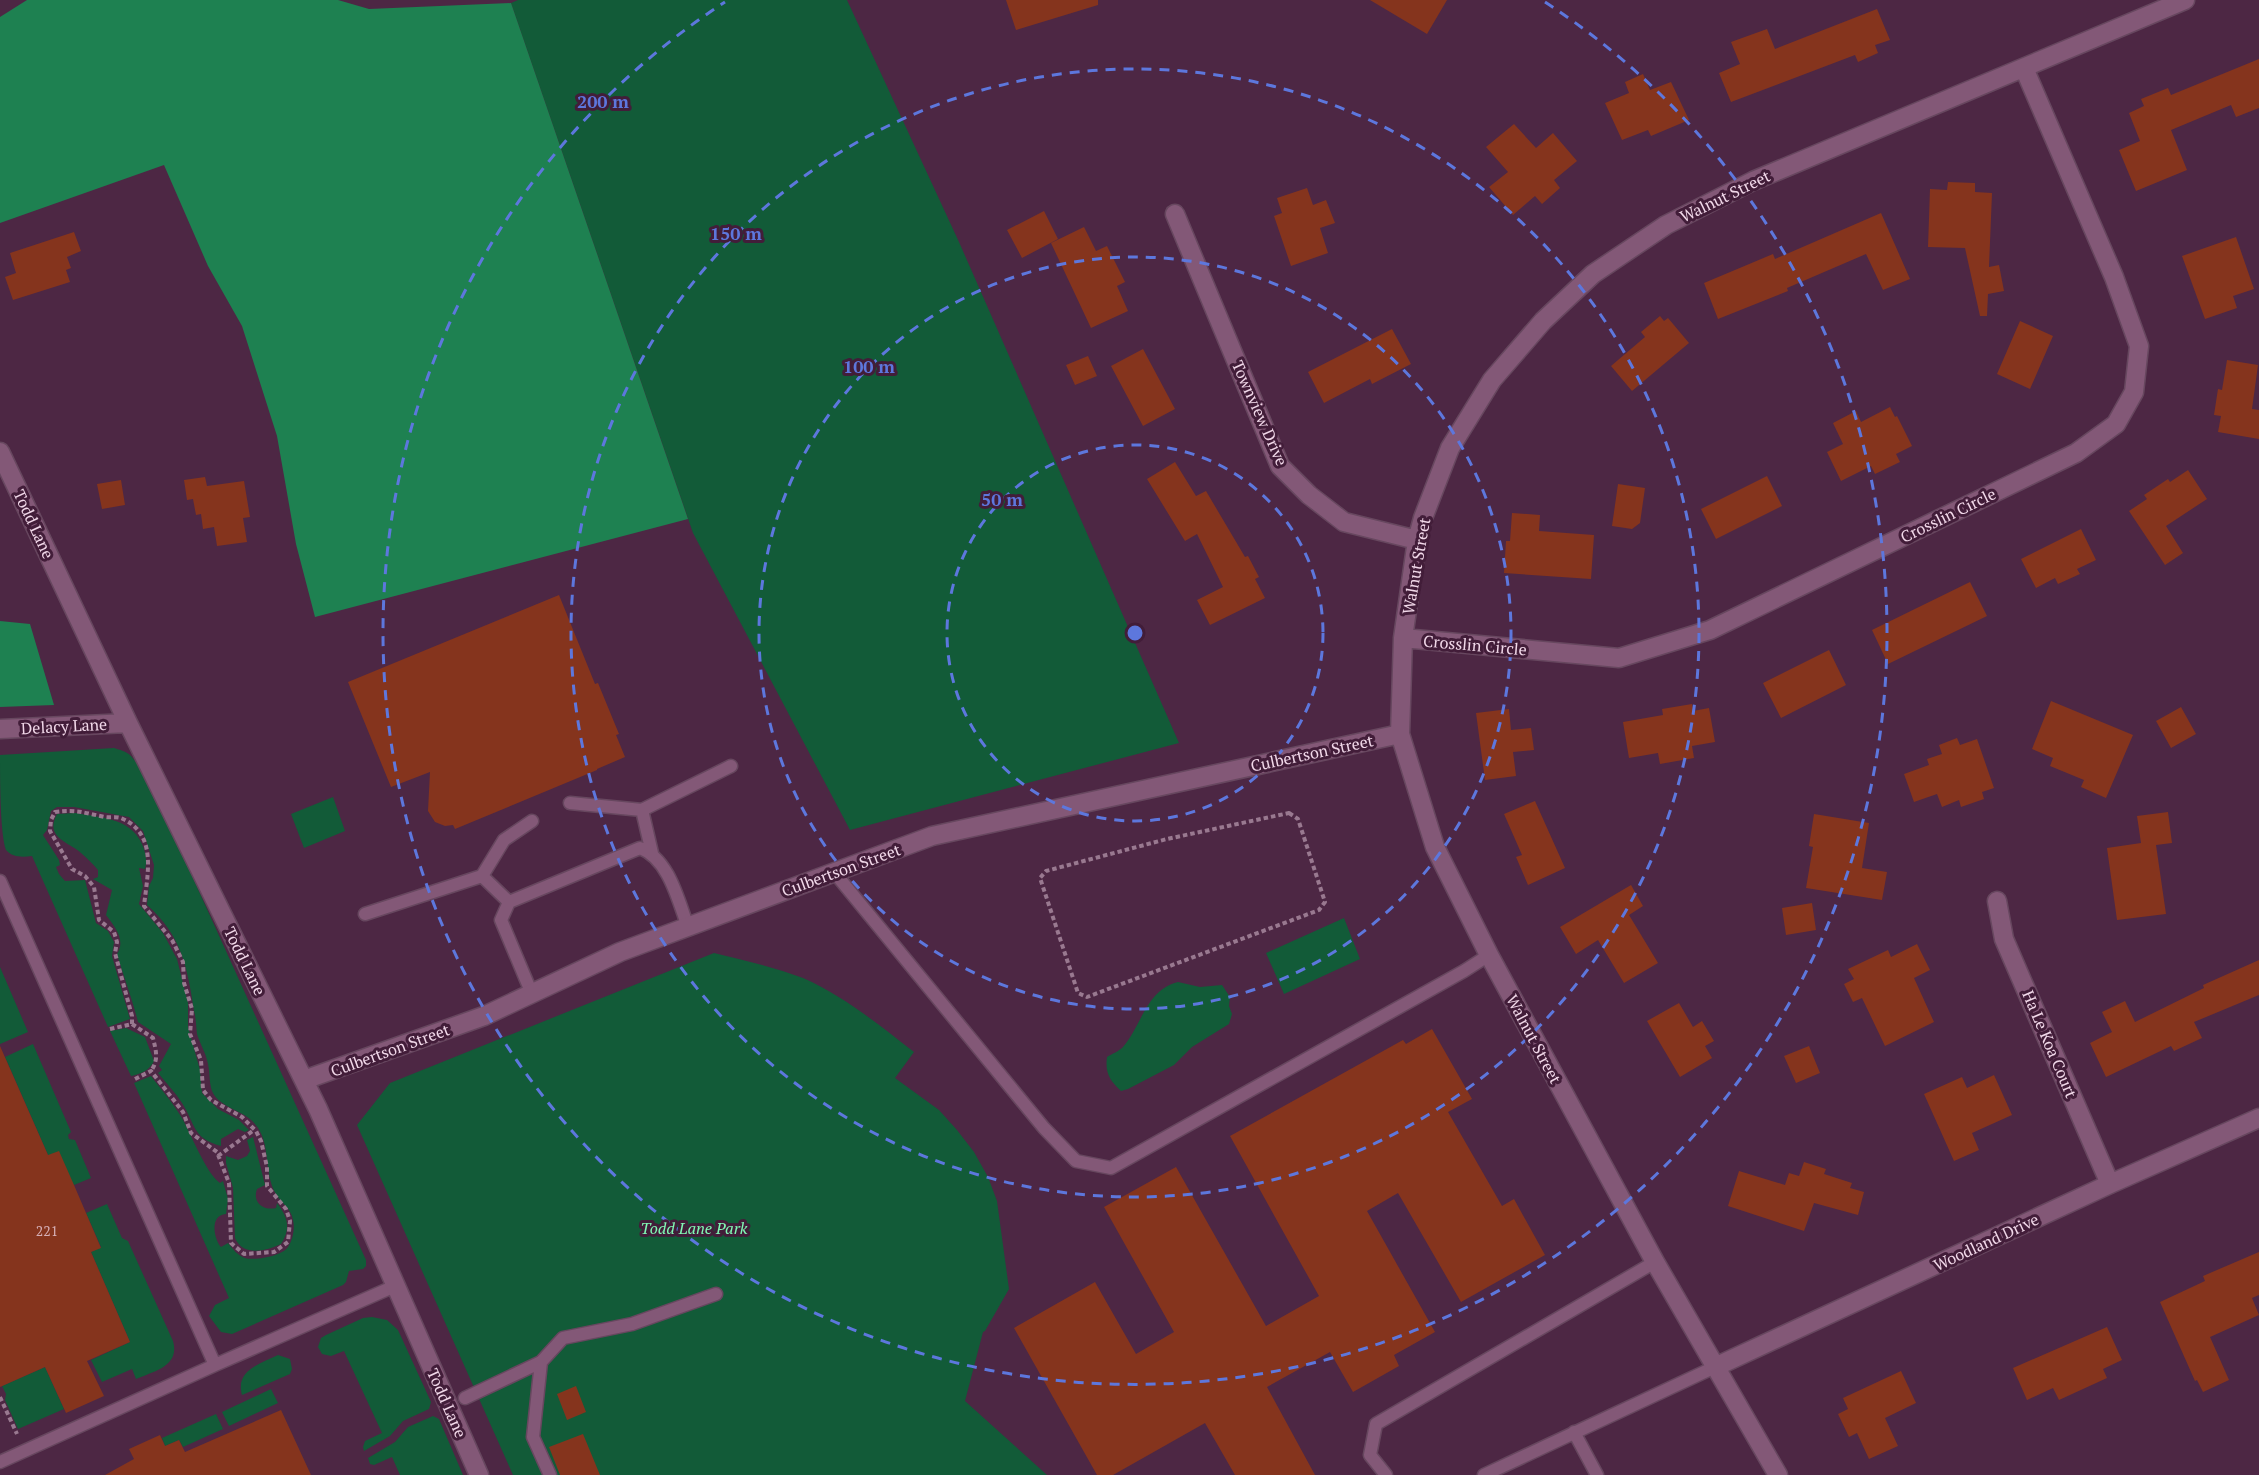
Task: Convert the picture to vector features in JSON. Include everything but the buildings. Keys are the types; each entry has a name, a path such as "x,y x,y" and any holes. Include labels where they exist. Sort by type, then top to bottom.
{"street":[{"name":"Walnut Street","path":"1778,1475 1655,1262 1489,956 1435,847 1400,734 1403,638 1417,540 1423,518 1450,448 1492,380 1544,321 1593,274 1666,225 1753,181 2185,0"},
{"name":"Crosslin Circle","path":"1403,638 1619,658 1699,634 2076,453 2116,424 2134,392 2139,346 2114,278 2024,68"},
{"name":"Townview Drive","path":"1176,214 1280,466 1309,495 1344,522 1417,540"},
{"name":"Todd Lane","path":"0,452 128,723 304,1080 479,1475"},
{"name":"Delacy Lane","path":"0,729 128,723"},
{"name":"Culbertson Street","path":"304,1080 484,1016 620,952 932,836 1400,734"},
{"name":"Ha Le Koa Court","path":"1997,901 2004,939 2110,1184"},
{"name":"Woodland Drive","path":"1715,1367 2110,1184 2259,1118"}],"lane":[{"path":"570,803 642,810 731,766"},
{"path":"642,810 646,850 668,876 688,927"},
{"path":"365,914 482,876 504,840 532,821"},
{"path":"532,994 501,920 509,902 646,850"},
{"path":"834,872 1044,1128 1076,1161 1111,1168 1489,956"},
{"path":"482,876 509,902"},
{"path":"0,881 214,1365"},
{"path":"1386,1475 1370,1455 1376,1424 1655,1262"},
{"path":"0,1462 214,1365 395,1287"},
{"path":"465,1398 541,1362 563,1338 632,1324 716,1294"},
{"path":"541,1362 533,1437 550,1475"},
{"path":"1484,1475 1715,1367"},
{"path":"1574,1432 1597,1475"}],"path":[{"path":"132,1024 132,1016 115,954 117,942 114,932 99,920 94,886 85,876 72,869 51,831 51,820 55,812 73,810 122,818 142,835 150,861 144,906 172,940 183,962 184,983 192,1009 190,1034 201,1060 203,1090 212,1100 242,1118 261,1141 267,1167 267,1186 286,1209 290,1221 288,1242 274,1252 244,1254 231,1243 229,1183 217,1152 191,1133 183,1112 151,1071"},
{"path":"1289,813 1298,819 1325,902 1319,910 1087,997 1078,993 1040,878 1046,871 1167,839 1289,813"},
{"path":"110,1029 132,1024 153,1038 157,1063 151,1071 133,1080"},
{"path":"218,1156 254,1130"},
{"path":"0,1396 17,1434"}],"green space":[{"path":"27,0 338,0 369,9 511,3 688,519 315,617 296,544 277,436 242,326 208,266 164,165 0,223 0,17"},
{"path":"518,0 847,0 959,242 1179,743 850,830 693,533 511,3"},
{"path":"0,621 30,624 54,705 0,707"},
{"path":"114,748 131,756 144,774 156,798 366,1260 366,1266 363,1269 349,1271 343,1285 232,1334 221,1332 209,1316 215,1305 229,1298 134,1083 151,1076 182,1118 209,1171 220,1183 223,1181 228,1199 226,1214 217,1218 214,1228 216,1239 221,1247 228,1243 235,1252 249,1259 274,1255 285,1250 290,1244 294,1223 290,1212 272,1186 264,1140 260,1132 250,1119 220,1101 212,1091 209,1067 197,1034 189,980 181,953 168,928 147,905 154,865 143,831 129,817 74,807 57,807 51,811 47,830 43,835 59,860 60,865 56,867 65,881 85,880 96,923 108,931 114,942 112,956 130,1019 108,1027 32,856 15,856 6,850 4,842 0,755"},
{"path":"333,797 345,831 304,848 291,814"},
{"path":"76,813 107,818 125,825 133,831 144,849 146,864 145,869 139,868 143,886 139,904 163,933 177,959 188,1003 188,1027 200,1070 202,1093 218,1109 239,1120 249,1130 245,1132 238,1129 221,1139 221,1146 200,1135 179,1099 158,1073 162,1070 159,1066 171,1044 138,1022 117,954 120,939 106,915 112,890 93,879 98,877 98,870 81,853 60,838 54,829 57,814"},
{"path":"1344,918 1360,959 1284,994 1266,953"},
{"name":"Todd Lane Park","path":"714,953 781,970 818,985 861,1012 914,1052 895,1078 939,1110 957,1130 974,1152 988,1177 997,1201 1009,1289 983,1332 965,1401 1047,1475 513,1475 357,1125 390,1083"},
{"path":"0,967 28,1032 0,1044"},
{"path":"1178,982 1200,987 1222,985 1230,997 1229,1006 1232,1014 1229,1024 1192,1047 1174,1065 1121,1091 1109,1076 1107,1057 1123,1047 1159,992"},
{"path":"126,1028 145,1037 154,1061 145,1071 131,1076 110,1031"},
{"path":"33,1044 71,1132 68,1135 69,1139 75,1140 91,1178 74,1185 48,1155 5,1057"},
{"path":"253,1137 265,1185 257,1189 257,1202 271,1209 276,1208 277,1203 287,1223 281,1244 255,1251 243,1248 235,1238 233,1188 226,1163 226,1156 238,1160 247,1156 250,1151 247,1140"},
{"path":"107,1204 122,1238 128,1241 173,1341 174,1349 169,1362 158,1370 136,1379 132,1369 102,1382 91,1360 130,1342 91,1252 101,1247 86,1213"},
{"path":"363,1318 387,1320 398,1330 431,1402 429,1409 403,1421 390,1436 364,1451 365,1441 382,1433 344,1351 331,1356 322,1354 318,1347 321,1338 326,1335"},
{"path":"278,1355 290,1359 292,1369 290,1374 242,1395 242,1379 246,1374 257,1365"},
{"path":"45,1367 64,1409 18,1429 5,1400 6,1394 2,1386"},
{"path":"271,1389 278,1403 229,1426 222,1412"},
{"path":"216,1414 223,1429 183,1447 179,1440 165,1446 162,1438"},
{"path":"433,1416 439,1419 463,1475 400,1475 392,1457 374,1465 370,1464 368,1458 395,1442 408,1427"}]}
